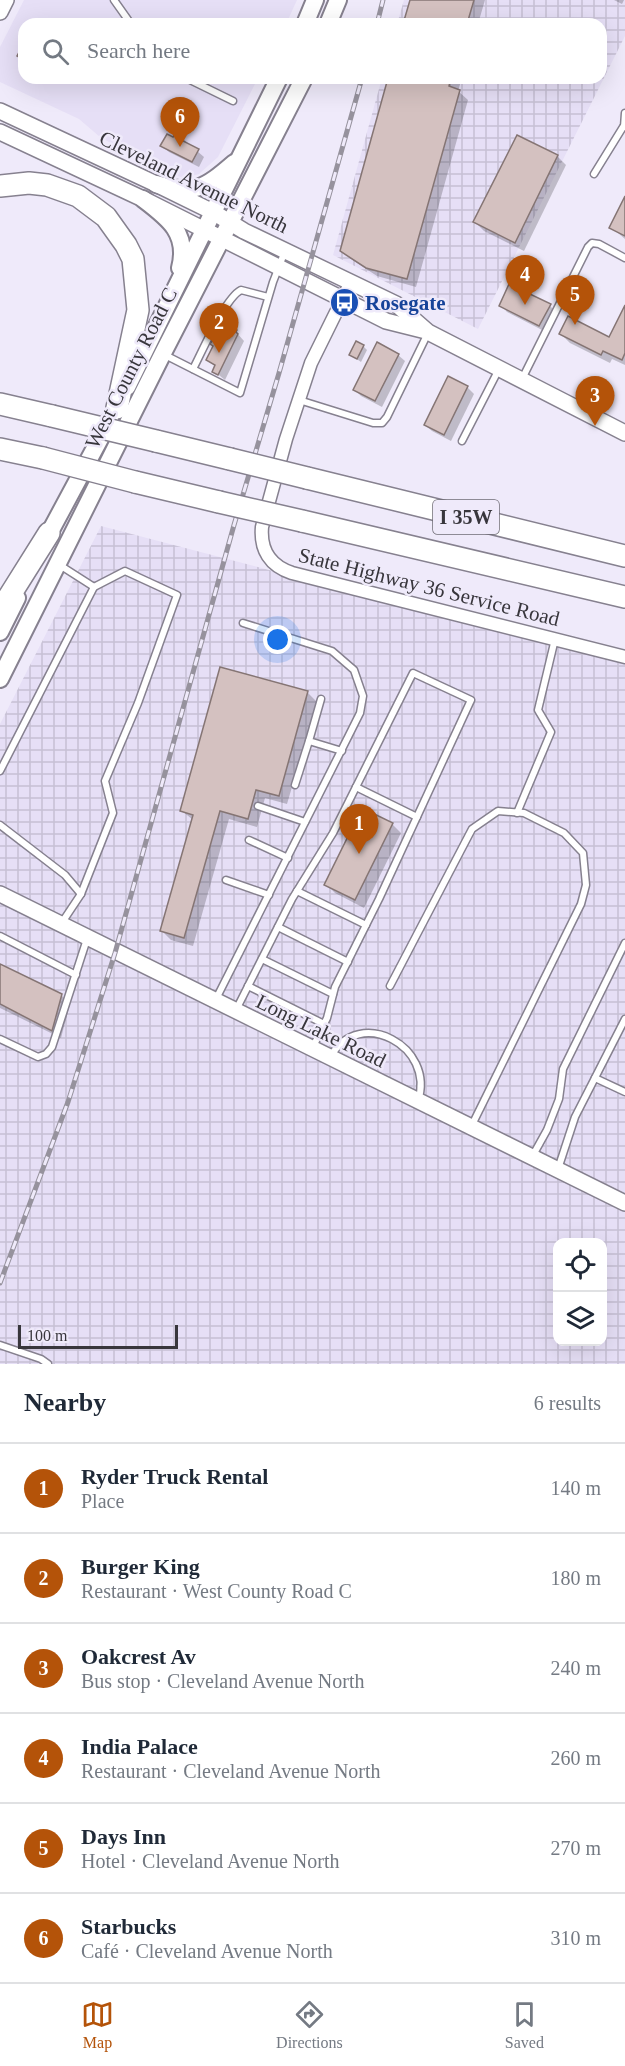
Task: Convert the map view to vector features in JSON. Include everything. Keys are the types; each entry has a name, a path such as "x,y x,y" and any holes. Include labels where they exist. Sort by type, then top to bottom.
{"highway":[{"path":"0,186 29,183 47,185 78,196 106,218 126,245 133,259 138,310 117,408"},
{"path":"0,395 45,414"},
{"name":"I 35W","path":"0,404 625,556"},
{"name":"I 35W","path":"0,449 625,597"},
{"path":"0,611 50,533"}],"main road":[{"path":"308,18 315,0"},
{"path":"330,18 338,0"},
{"name":"West County Road C","path":"0,632 117,408 276,84"},
{"name":"West County Road C","path":"0,679 301,84"},
{"path":"156,184 177,190 192,190 218,176 239,158"},
{"path":"143,199 165,215 180,235 183,257 176,286"}],"street":[{"path":"0,12 6,0"},
{"name":"Cleveland Avenue North","path":"0,111 156,184 213,212 244,231 396,304 428,332"},
{"name":"Cleveland Avenue North","path":"0,132 143,199 386,321 428,332 625,433"},
{"name":"State Highway 36 Service Road","path":"351,282 310,363 262,527 263,547 274,564 292,573 625,657"},
{"name":"Long Lake Road","path":"0,894 625,1203"}],"lane":[{"path":"114,0 127,18"},
{"path":"198,84 232,101"},
{"path":"594,174 624,127 625,113"},
{"path":"521,380 588,247 592,243 599,244 625,258"},
{"path":"163,354 240,393 277,268 285,250"},
{"path":"194,369 236,292 241,290 268,297"},
{"path":"298,400 374,423 382,423 428,332"},
{"path":"462,441 499,368"},
{"path":"57,564 94,587"},
{"path":"0,771 94,587 125,571 177,595 138,703 105,781 113,813 81,894 61,925"},
{"path":"215,1002 342,751 360,713 363,696 354,670 332,651 243,622"},
{"path":"517,813 551,732 538,710 555,639"},
{"path":"235,1011 297,891 333,833 413,673 471,700 333,994 324,1024 311,1049"},
{"path":"295,785 321,699"},
{"path":"309,741 342,751"},
{"path":"356,787 417,817"},
{"path":"258,806 305,822"},
{"path":"390,986 472,829 498,811 525,813 564,833 583,853 586,885 581,904 471,1128"},
{"path":"0,825 65,875 81,894"},
{"path":"249,840 288,858"},
{"path":"226,880 269,896"},
{"path":"297,891 366,925"},
{"path":"278,927 348,962"},
{"path":"0,936 76,975"},
{"path":"0,1039 38,1057 46,1054 52,1047 87,938"},
{"path":"532,1158 547,1130 559,1099 563,1069 625,943"},
{"path":"262,959 333,994"},
{"path":"248,986 324,1024"},
{"path":"558,1170 575,1117 625,1019"},
{"path":"330,1058 338,1044 347,1038 361,1034 387,1036 412,1054 418,1066 422,1081 418,1102"},
{"path":"618,1034 625,1038"},
{"path":"595,1078 625,1092"},
{"path":"0,1345 48,1364"}],"shaded area":[{"path":"24,0 297,0 289,18 18,18 18,84 255,84 218,157 199,174 184,178 159,170 100,137 79,119 0,82 0,47"},
{"path":"404,0 625,0 625,36 607,72 607,18 399,18"},
{"path":"380,84 601,84 478,329 333,255"},
{"path":"101,526 625,663 625,1364 0,1364 0,724"}],"building":[{"path":"410,0 474,0 469,18 405,18"},
{"path":"386,84 450,84 449,86 460,90 407,279 366,268 340,251"},
{"path":"176,133 183,136 181,140 199,149 192,162 160,146 167,134 173,137"},
{"path":"517,135 558,155 515,243 473,222"},
{"path":"625,196 625,236 609,228"},
{"path":"509,284 551,304 539,326 499,306"},
{"path":"625,305 625,353 622,360 603,351 601,355 559,334 568,316 609,337"},
{"path":"224,324 237,330 238,334 218,375 212,372 215,365 206,360 213,346 210,344"},
{"path":"356,341 364,345 357,359 349,355"},
{"path":"377,342 399,354 375,401 353,390"},
{"path":"448,376 468,386 444,435 424,425"},
{"path":"220,667 308,691 279,796 256,790 248,819 220,811 184,938 160,931 193,815 180,811"},
{"path":"362,808 393,823 355,900 324,885"},
{"path":"0,964 62,994 52,1031 0,1004"}],"railway":[{"path":"378,18 383,0"},
{"path":"0,1283 68,1102 115,953 360,84"}],"place":[{"name":"Starbucks","path":"180,147"},
{"name":"Rosegate","path":"344,303"},
{"name":"India Palace","path":"525,305"},
{"name":"Days Inn","path":"575,325"},
{"name":"Burger King","path":"219,353"},
{"name":"Oakcrest Av","path":"595,426"},
{"name":"Ryder Truck Rental","path":"359,854"}]}
